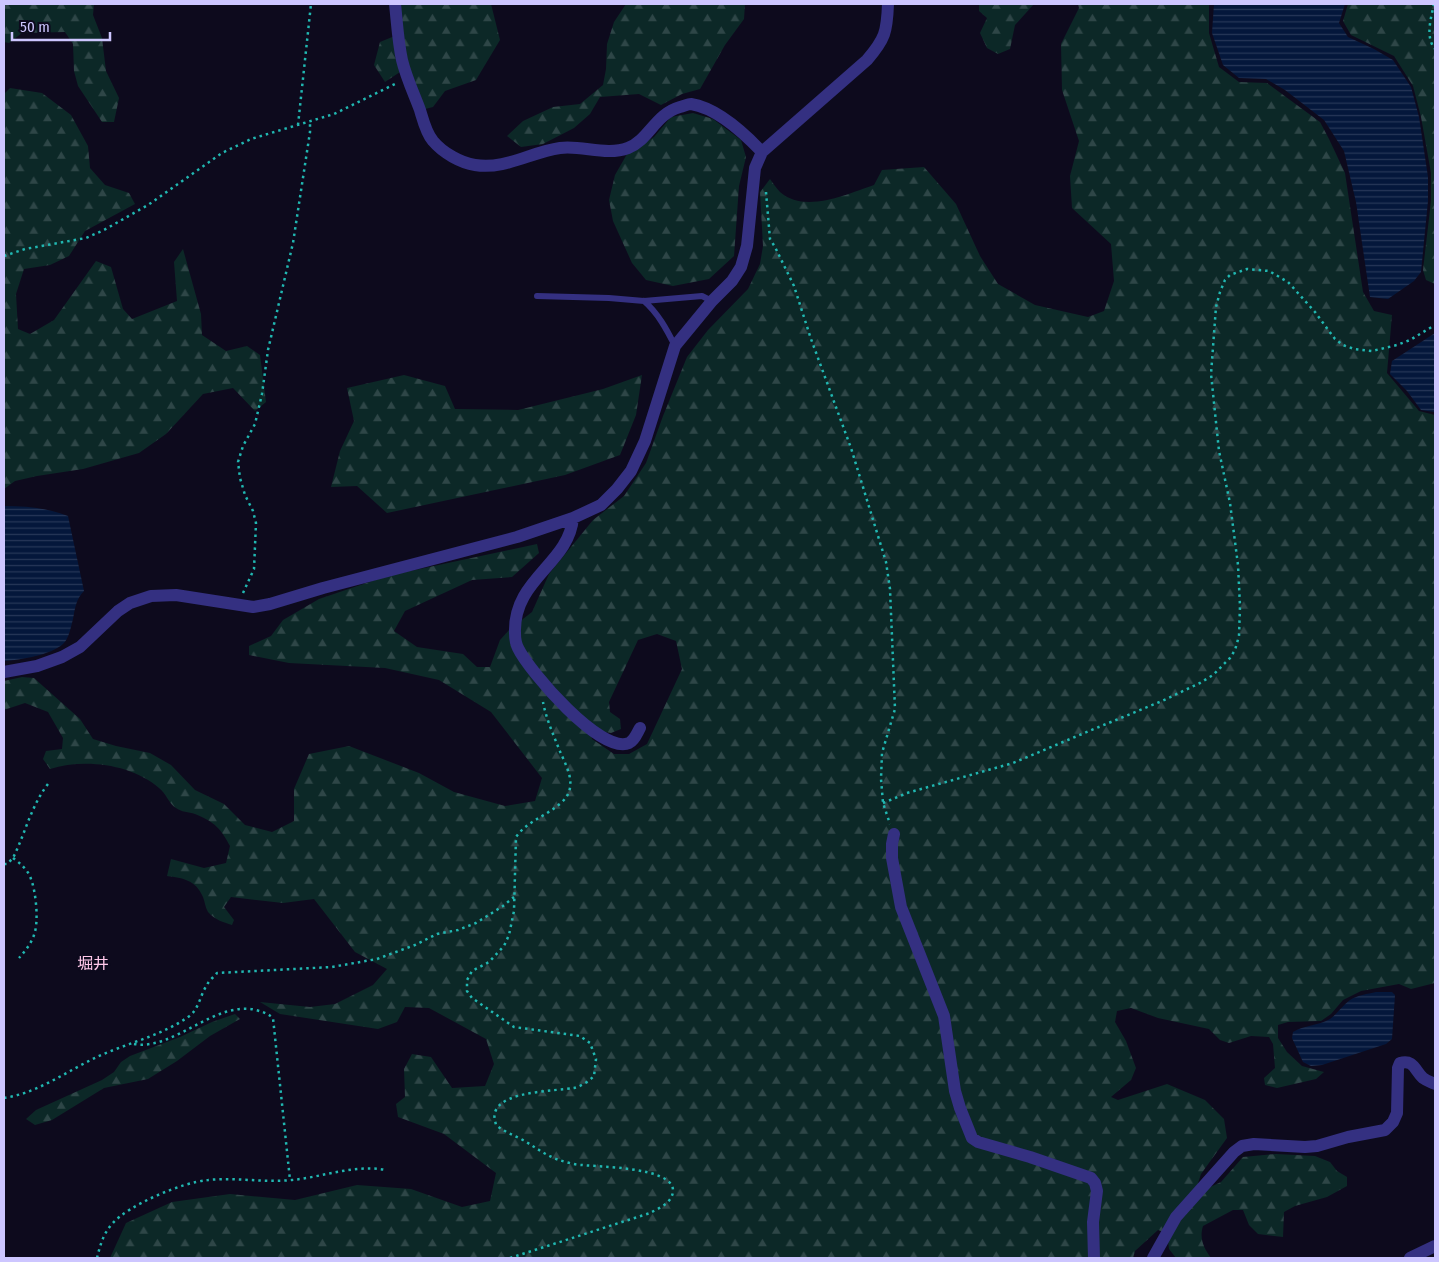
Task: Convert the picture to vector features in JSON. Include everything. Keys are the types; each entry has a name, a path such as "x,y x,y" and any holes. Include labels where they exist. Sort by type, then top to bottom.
{"street":[{"path":"395,4 402,59 407,78 433,140 442,150 460,161 475,165 505,164 559,148 575,147 616,151 629,148 640,140 663,115 674,108 690,104 709,109 747,136 762,152"},
{"path":"4,672 37,666 62,657 80,646 130,602 151,596 176,595 253,607 270,604 323,588 517,537 573,518 601,505 631,471 646,441 675,346 712,301 732,281 740,267 747,246 755,168 762,152 876,50 881,44 888,24 888,4"},
{"path":"573,518 572,530 559,553 527,588 517,611 514,633 517,647 540,680 574,716 604,739 619,744 629,743 640,728"},
{"path":"894,834 892,858 901,907 944,1016 955,1091 967,1130 972,1138 978,1142 1091,1178 1095,1183 1097,1191 1093,1222 1094,1258"},
{"path":"1152,1258 1176,1217 1234,1152 1242,1146 1254,1144 1317,1146 1348,1137 1385,1130 1393,1122 1397,1113 1398,1068 1400,1063 1406,1061 1412,1064 1424,1080 1435,1084"},
{"path":"1410,1258 1435,1246"}],"lane":[{"path":"537,296 644,301 702,296 712,301"},
{"path":"644,301 652,308 675,346"}],"path":[{"path":"298,125 311,4"},
{"path":"1434,4 1429,30 1432,46 1435,49"},
{"path":"4,256 25,249 86,238 148,205 222,153 251,139 334,114 407,78"},
{"path":"238,605 254,569 256,523 253,511 245,496 238,462 243,446 254,424 262,394 268,350 293,243 310,132 310,121"},
{"path":"766,190 770,239 776,247 794,286 811,339 851,448 886,562 890,589 895,709 882,753 881,779 883,804 894,834"},
{"path":"883,804 907,792 1013,763 1111,722 1200,683 1214,675 1230,658 1235,650 1239,636 1238,565 1230,503 1219,451 1211,374 1216,307 1225,280 1230,275 1247,269 1269,272 1288,282 1315,312 1335,339 1354,349 1372,351 1397,345 1410,340 1435,325"},
{"path":"510,1258 650,1213 666,1204 673,1195 673,1187 667,1179 624,1168 580,1165 560,1160 541,1152 496,1125 494,1116 496,1109 504,1102 518,1095 575,1088 588,1082 594,1076 596,1058 590,1043 580,1036 514,1027 472,998 467,991 466,980 472,971 489,962 504,946 514,911 516,837 522,829 564,801 569,790 568,768 545,710 540,680"},
{"path":"4,864 7,864 13,858 40,794 48,784"},
{"path":"13,858 23,866 31,879 36,908 35,933 28,947 19,958"},
{"path":"4,1098 17,1096 32,1090 96,1058 157,1034 189,1016 196,1010 207,984 217,973 332,968 377,959 415,945 437,934 458,930 476,923 503,906 514,896"},
{"path":"133,1044 140,1045 156,1042 228,1011 247,1008 268,1013 273,1018 290,1180"},
{"path":"97,1258 101,1242 112,1224 125,1212 144,1201 187,1184 206,1180 227,1179 290,1180 356,1168 375,1167 386,1170"}],"green space":[{"path":"4,4 94,4 93,15 102,38 106,71 119,98 114,122 102,122 78,86 74,71 73,44 65,32 22,33 9,43 4,42"},
{"path":"400,4 491,4 500,40 476,80 445,91 433,107 425,109 400,72 385,82 374,65 380,42 402,33"},
{"path":"626,4 745,4 744,19 725,45 700,89 682,94 661,105 639,94 600,97 590,114 574,128 543,144 521,147 507,136 523,121 553,107 580,104 603,85 607,44 614,22"},
{"path":"979,4 1034,4 1015,25 1010,49 998,54 987,48 980,33 987,18 979,11"},
{"path":"1078,4 1209,4 1209,33 1219,67 1239,82 1267,83 1320,122 1345,173 1363,292 1374,311 1392,315 1387,373 1419,411 1435,415 1435,983 1411,989 1399,984 1361,991 1343,1000 1331,1014 1321,1021 1288,1022 1278,1025 1278,1038 1287,1052 1302,1066 1324,1072 1316,1079 1277,1088 1265,1085 1264,1078 1275,1068 1273,1044 1269,1037 1251,1036 1229,1043 1220,1040 1209,1029 1158,1018 1131,1008 1117,1011 1115,1022 1126,1041 1136,1068 1131,1080 1111,1097 1118,1100 1167,1084 1205,1100 1224,1119 1227,1138 1201,1174 1198,1183 1208,1188 1221,1182 1243,1157 1276,1154 1315,1156 1330,1162 1337,1171 1347,1177 1347,1186 1327,1197 1295,1206 1284,1212 1283,1237 1258,1234 1249,1225 1243,1210 1233,1210 1203,1226 1203,1243 1211,1258 1176,1258 1169,1249 1167,1233 1158,1230 1135,1251 1133,1258 110,1258 126,1223 172,1202 230,1194 295,1200 357,1185 411,1189 462,1207 490,1201 496,1173 444,1134 398,1117 396,1104 405,1097 404,1069 412,1054 431,1057 452,1088 485,1086 494,1064 486,1039 429,1008 405,1007 397,1022 378,1029 280,1014 260,1002 310,1007 335,1004 373,985 387,969 355,952 314,899 283,903 231,897 224,907 234,920 232,925 213,917 206,908 200,891 193,883 184,879 167,876 171,859 204,868 226,863 230,846 224,835 212,823 202,817 176,808 159,788 135,773 107,765 92,764 78,764 50,769 43,759 46,751 62,749 63,738 48,712 25,703 4,710 4,681 22,677 34,678 80,719 93,739 150,753 171,765 195,790 224,804 245,825 272,832 294,821 294,789 309,754 349,746 419,773 454,792 505,806 535,801 542,778 491,712 439,680 385,668 289,663 249,655 249,646 271,636 283,620 319,599 387,576 537,544 539,553 512,577 472,580 405,611 394,631 417,647 463,654 477,667 490,667 500,640 510,629 532,612 549,574 593,520 624,496 646,463 687,357 708,330 748,289 760,264 763,246 760,192 770,179 780,192 790,198 814,202 839,197 874,185 882,170 924,167 956,204 980,256 998,284 1035,305 1088,317 1104,311 1114,281 1111,244 1072,208 1070,176 1079,141 1062,90 1061,44 1079,8","holes":["657,634 676,641 682,669 647,744 629,754 614,754 592,739 590,729 611,733 621,729 620,719 610,712 609,702 638,640"]},
{"path":"1348,4 1435,4 1435,284 1426,280 1423,270 1431,201 1431,173 1421,117 1413,86 1394,56 1351,35 1343,21"},
{"path":"10,88 42,93 71,115 88,146 90,168 105,185 129,193 135,204 85,231 69,256 50,265 24,269 16,294 18,329 30,334 54,320 96,261 111,267 123,309 132,319 177,301 174,262 183,249 201,314 202,335 226,351 247,346 260,355 266,402 255,411 233,388 203,394 166,434 139,453 83,469 15,481 4,489 4,94"},
{"path":"693,113 713,119 741,140 746,157 739,186 734,256 709,279 673,286 646,280 632,263 613,221 609,200 615,175 627,154 654,137 671,117"},
{"path":"404,375 445,386 455,409 518,410 603,389 642,375 636,415 620,455 565,475 387,513 357,486 331,487 340,451 354,421 347,388"},
{"path":"235,1014 240,1019 210,1036 177,1061 148,1079 104,1088 52,1120 35,1125 26,1119 36,1110 102,1080 114,1072 121,1062 130,1056"}],"water":[{"path":"1214,4 1345,4 1339,23 1348,37 1393,60 1411,87 1419,117 1428,177 1428,201 1421,272 1414,281 1388,299 1370,297 1356,202 1344,151 1324,120 1285,90 1266,79 1239,78 1223,65 1212,33"},
{"path":"1435,333 1434,412 1421,410 1407,391 1390,374 1392,361"},
{"path":"4,506 36,508 68,516 84,591 75,607 70,632 63,644 43,654 4,661"},
{"path":"1376,992 1392,992 1395,995 1392,1039 1386,1044 1322,1065 1311,1066 1303,1062 1292,1038 1293,1032 1330,1019 1350,1000"}],"district":[{"name":"堀井","path":"93,963"}]}
